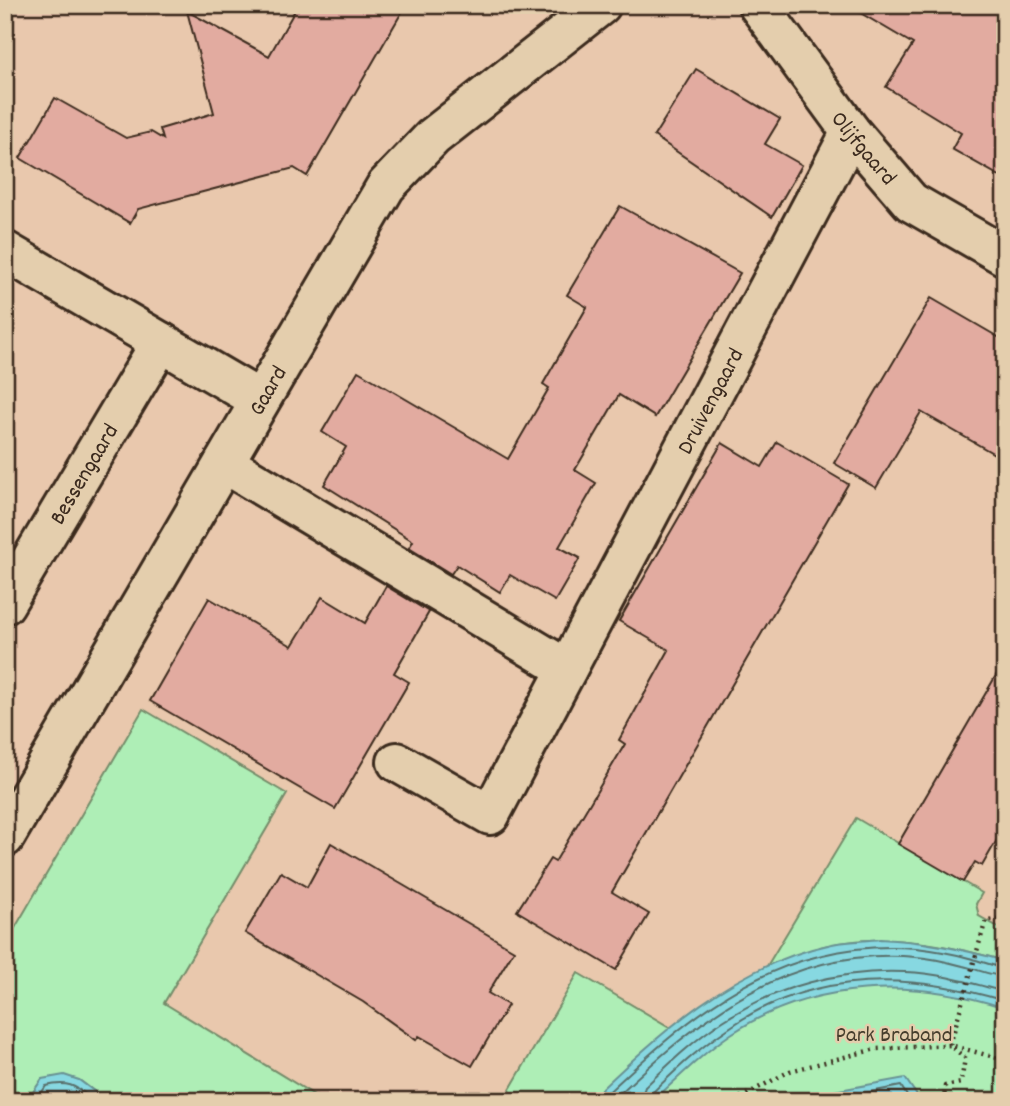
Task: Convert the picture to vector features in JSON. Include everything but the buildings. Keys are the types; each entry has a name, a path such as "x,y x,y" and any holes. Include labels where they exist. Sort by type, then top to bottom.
{"street":[{"name":"Gaard","path":"5,837 386,186 433,137 601,5"},
{"name":"Olijfgaard","path":"758,5 851,132 911,202 1005,256"},
{"name":"Druivengaard","path":"397,762 490,815 851,132"},
{"path":"5,251 260,400"},
{"name":"Bessengaard","path":"5,604 161,342"},
{"path":"224,463 567,669"}],"path":[{"path":"950,1045 986,920 1005,918"},
{"path":"944,1101 945,1086 961,1083 965,1058 950,1045"},
{"path":"734,1101 790,1071 876,1049 950,1045 1005,1060"}],"green space":[{"path":"143,709 287,794 164,1003 324,1101 107,1101 79,1080 42,1079 27,1101 5,1101 5,945"},
{"path":"856,818 982,893 976,904 979,916 1005,931 1005,961 920,942 877,940 825,946 767,966"},
{"path":"578,973 671,1028 589,1101 503,1101"},
{"name":"Park Braband","path":"829,974 1005,987 1005,1101 624,1101 633,1092"}],"water":[{"path":"880,939 943,946 1005,961 1005,1008 970,998 899,989 829,994 795,1003 763,1016 731,1034 701,1057 653,1101 589,1101 671,1027 730,985 796,954 832,944"},
{"path":"64,1075 79,1080 107,1101 27,1101 42,1079"},
{"path":"905,1078 918,1097 915,1101 807,1101 823,1093"}]}
